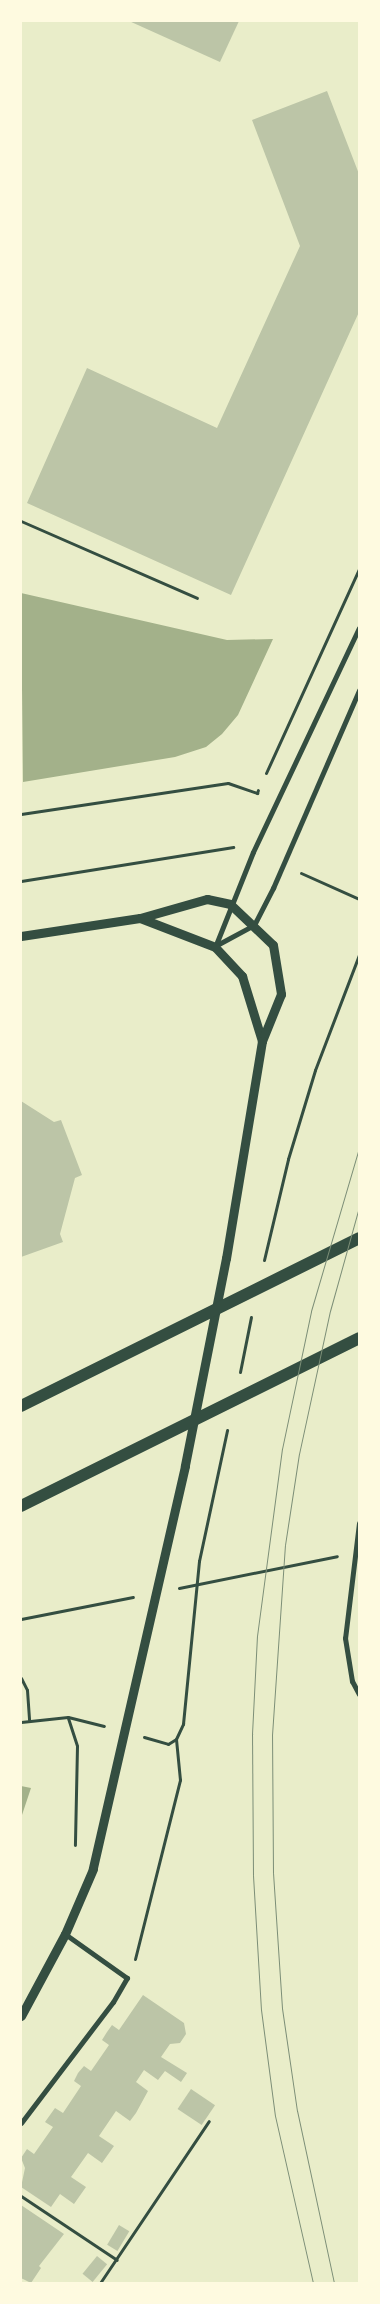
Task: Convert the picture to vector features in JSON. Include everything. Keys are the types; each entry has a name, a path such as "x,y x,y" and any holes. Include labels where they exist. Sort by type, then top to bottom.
{"main road":[{"path":"21,1406 359,1238"},
{"path":"25,1504 359,1338"}],"street":[{"path":"215,947 230,904 253,852 359,628"},
{"path":"215,947 254,925 283,865 359,690"},
{"path":"21,936 140,918 208,899 230,904 273,945 281,994 262,1041 219,1296 126,1732 93,1868 65,1934 21,2016"},
{"path":"140,918 215,947 242,976 262,1041"},
{"path":"359,1523 345,1638 352,1681 359,1694"},
{"path":"21,2123 113,2002 127,1978 65,1934"}],"path":[{"path":"21,521 197,598"},
{"path":"265,776 359,569"},
{"path":"21,814 228,783 257,793 261,784"},
{"path":"21,880 236,847 253,852"},
{"path":"283,865 359,899"},
{"path":"176,1588 340,1556"},
{"path":"21,1619 137,1596"},
{"path":"21,1678 27,1690 30,1720"},
{"path":"68,1717 77,1746 74,1850"},
{"path":"21,1722 68,1717 126,1732"},
{"path":"127,1978 134,1963 180,1780 176,1739"},
{"path":"100,2283 209,2121"},
{"path":"21,2196 117,2260"}],"shaded area":[{"path":"21,593 227,640 273,639 238,715 222,734 206,747 175,757 23,782"},
{"path":"21,1786 31,1788 21,1818"}],"building":[{"path":"129,21 239,21 220,62"},
{"path":"327,91 359,174 359,312 231,595 27,503 87,368 217,428 300,246 252,120"},
{"path":"21,1101 54,1122 61,1120 82,1175 75,1178 60,1234 63,1242 21,1257"},
{"path":"143,1995 184,2023 186,2034 180,2043 170,2044 161,2057 187,2073 181,2082 165,2071 158,2080 144,2070 136,2082 148,2091 136,2113 130,2121 116,2111 99,2136 114,2146 102,2163 88,2153 71,2177 86,2187 74,2204 60,2194 51,2207 21,2187 25,2168 21,2158 27,2149 34,2154 53,2127 45,2122 55,2108 63,2113 81,2086 74,2081 78,2073 84,2066 91,2071 109,2045 102,2040 107,2032 112,2025 119,2030"},
{"path":"191,2089 215,2105 202,2125 178,2109"},
{"path":"21,2205 64,2234 39,2266 41,2268 31,2283 21,2278"},
{"path":"119,2225 129,2231 117,2251 107,2245"},
{"path":"97,2256 107,2264 93,2282 83,2274"}],"tram line":[{"path":"313,2283 275,2116 261,2010 253,1875 252,1734 257,1636 282,1449 311,1311 359,1148"},
{"path":"334,2283 297,2111 282,2008 273,1873 272,1735 285,1545 299,1454 330,1311 359,1207"}]}
